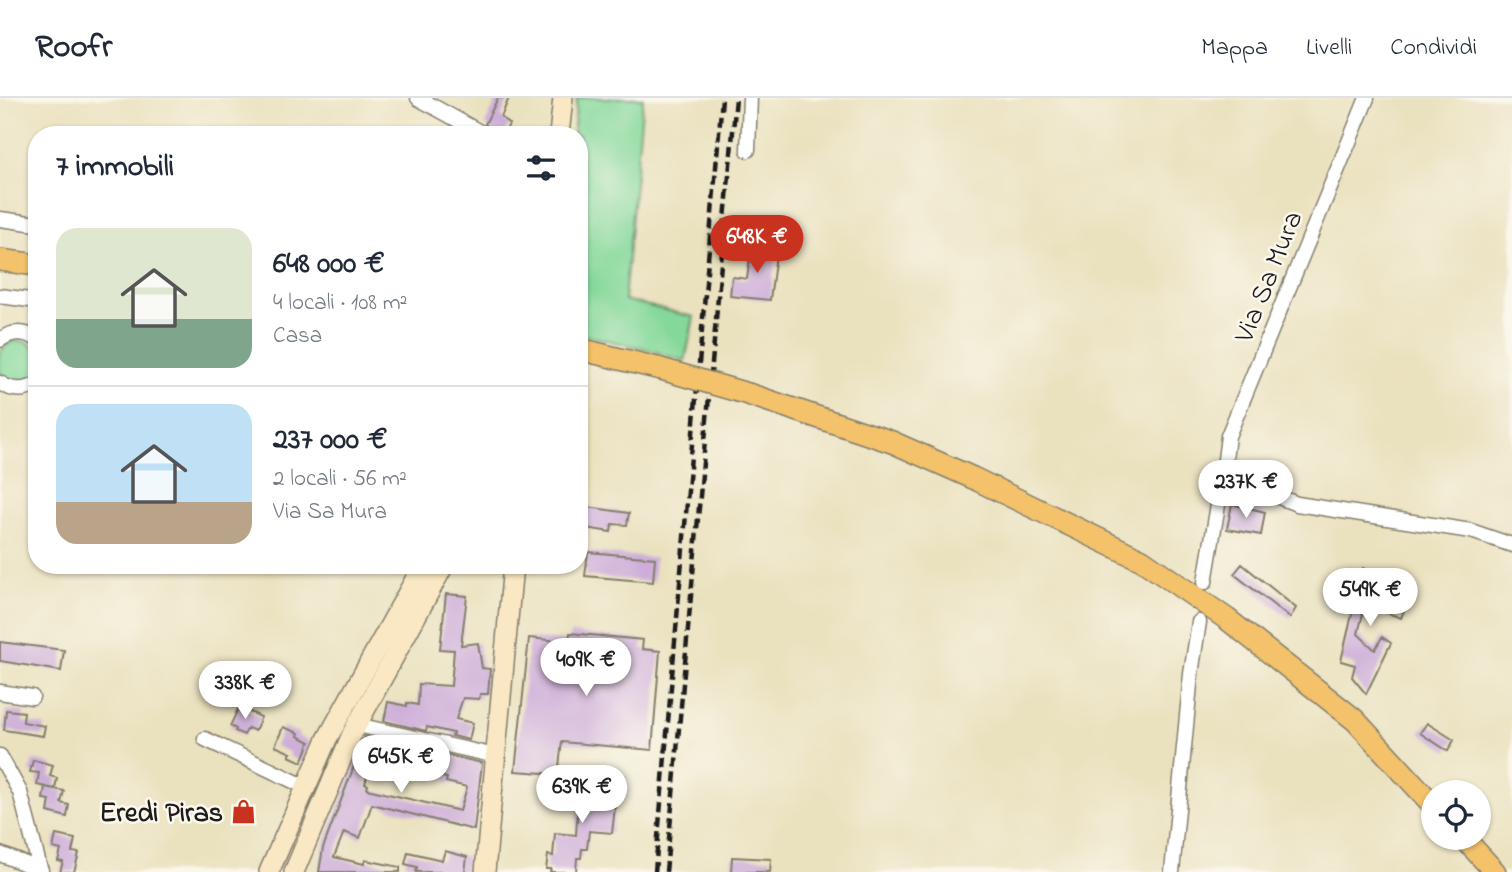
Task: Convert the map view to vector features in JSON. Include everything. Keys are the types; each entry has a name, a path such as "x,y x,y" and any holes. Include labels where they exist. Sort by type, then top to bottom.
{"main road":[{"path":"0,260 28,264"},
{"path":"588,351 747,394 892,442 1142,560 1227,619 1355,720 1421,792"},
{"path":"1475,850 1495,872"}],"street":[{"path":"418,98 469,126"},
{"path":"560,126 563,98"},
{"path":"748,150 750,98"},
{"name":"Via Sa Mura","path":"1205,582 1228,436 1367,98"},
{"path":"0,219 28,223"},
{"path":"0,296 28,300"},
{"path":"0,340 10,334 28,336"},
{"path":"2,390 28,388"},
{"path":"1223,475 1297,503 1471,531 1512,545"},
{"path":"268,872 327,739 418,574"},
{"path":"294,872 357,725 439,574"},
{"path":"485,872 512,574"},
{"path":"1172,872 1191,674 1199,622"},
{"path":"0,692 32,697"},
{"path":"357,725 496,756"},
{"path":"205,739 306,787"},
{"path":"0,756 20,793 41,871"},
{"path":"0,854 41,871"}],"green space":[{"path":"577,98 643,98 624,300 694,317 685,361 588,336 588,126 574,126"},
{"path":"11,343 27,343 28,380 19,383 11,381 4,377 0,370 0,354 4,347"}],"building":[{"path":"498,98 509,98 501,117 508,126 485,124"},
{"path":"752,244 777,247 770,300 730,296 732,277 747,279"},
{"path":"1232,504 1265,512 1261,535 1227,529"},
{"path":"588,507 629,513 627,525 612,524 611,532 588,528"},
{"path":"588,552 655,558 653,582 585,576 588,574"},
{"path":"1242,564 1296,608 1290,618 1234,574"},
{"path":"1363,568 1386,581 1383,590 1409,598 1401,618 1365,605 1358,634 1375,650 1382,637 1391,643 1366,694 1352,677 1355,665 1341,661"},
{"path":"446,594 467,596 461,645 478,643 482,668 490,669 488,694 480,694 479,699 463,698 456,719 473,723 469,740 427,727 426,731 384,721 388,702 418,705 419,684 451,686 454,650 440,649"},
{"path":"570,633 643,640 642,649 660,651 652,750 562,742 558,774 515,771 529,638 569,642"},
{"path":"0,642 64,650 61,671 0,661"},
{"path":"239,707 261,717 255,731 248,728 244,735 230,726"},
{"path":"6,710 24,712 23,722 45,726 43,736 4,730"},
{"path":"1427,723 1454,740 1448,751 1420,733"},
{"path":"283,727 299,733 298,736 310,742 302,762 289,756 291,753 275,746"},
{"path":"365,737 423,750 422,753 447,759 447,755 482,763 474,830 372,804 360,838 344,832 334,857 364,864 365,860 400,867 400,872 319,872 323,848","holes":["370,764 417,775 418,772 447,778 446,782 467,787 460,811 367,789 368,785 365,784"]},
{"path":"33,760 53,765 50,776 57,778 55,789 37,785 39,773 30,772"},
{"path":"588,777 603,778 601,802 615,807 612,833 589,831 587,849 582,849 581,858 577,858 576,872 550,872 551,869 546,869 548,855 553,856 555,833 576,835 578,804 566,802 568,783 588,784"},
{"path":"45,787 64,791 61,803 69,805 67,817 48,812 50,800 43,799"},
{"path":"56,835 75,839 72,852 79,853 74,872 60,872 63,862 58,861 61,850 53,848"},
{"path":"445,851 467,857 465,872 416,872 417,867 405,864 408,852 442,860"},
{"path":"732,857 771,859 770,872 731,872"}],"railway":[{"path":"655,872 722,98"},
{"path":"666,872 736,98"}],"place":[{"name":"Eredi Piras","path":"243,811"}]}
